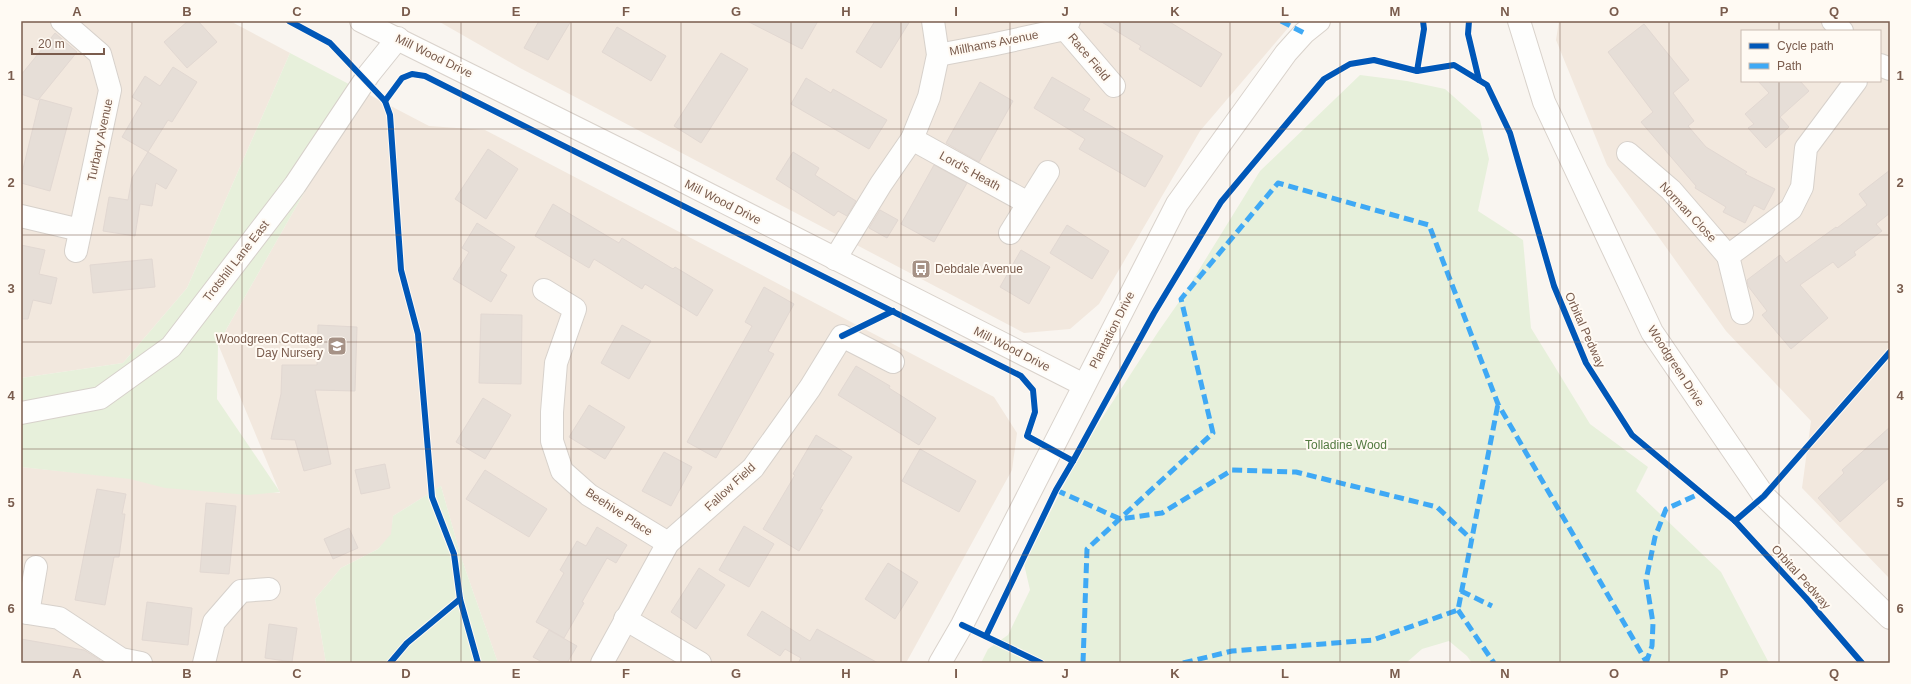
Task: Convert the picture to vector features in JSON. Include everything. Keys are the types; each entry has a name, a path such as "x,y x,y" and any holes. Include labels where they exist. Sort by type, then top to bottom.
{"street":[{"name":"Turbary Avenue","path":"62,21 100,54 110,90 76,252"},
{"name":"Mill Wood Drive","path":"361,21 398,38 1084,385"},
{"path":"835,259 912,139 929,97 938,54 933,21"},
{"name":"Plantation Drive","path":"940,663 962,625 1177,204 1286,53 1304,33 1319,21"},
{"name":"Woodgreen Drive","path":"1519,21 1544,102 1652,332 1764,496 1890,618"},
{"path":"1833,21 1841,30"},
{"name":"Millhams Avenue","path":"938,54 991,45 1067,25"},
{"name":"Race Field","path":"1067,25 1114,86"},
{"name":"Trotshill Lane East","path":"21,414 100,398 171,347 295,185 369,74 398,38"},
{"path":"1728,256 1791,209 1802,187 1806,148 1855,82"},
{"name":"Lord's Heath","path":"912,139 1028,203"},
{"name":"Norman Close","path":"1628,153 1671,190 1728,256 1742,313"},
{"path":"1010,233 1048,172"},
{"path":"21,216 80,230"},
{"name":"Beehive Place","path":"544,290 575,309 556,363 552,412 552,441 562,471 589,495 668,543"},
{"name":"Fallow Field","path":"602,663 668,543 753,468 810,388 842,336 893,362"},
{"path":"36,567 24,612 59,618 121,659 141,663"},
{"path":"204,663 214,622 241,591 269,589"},
{"path":"625,619 700,663"}],"shaded area":[{"path":"21,21 230,21 290,53 187,288 123,363 21,378"},
{"path":"438,21 1294,21 1200,131 1099,304 1070,329 1024,333 520,68"},
{"path":"1559,21 1890,21 1890,579 1802,488 1811,421 1726,331 1607,165 1556,40"},
{"path":"362,91 429,126 485,130 994,397 1017,433 1012,470 906,663 498,663 461,557 441,486 393,516 392,534 378,549 341,568 315,599 326,663 21,663 21,467 280,493 218,344"}],"green space":[{"path":"290,53 362,91 218,344 217,399 280,492 249,495 165,488 130,479 21,467 21,378 123,363 187,288"},
{"name":"Tolladine Wood","path":"1360,75 1407,81 1445,89 1480,120 1489,159 1478,211 1523,240 1531,328 1590,424 1648,467 1636,491 1721,572 1769,663 1472,663 1467,656 1449,641 1422,649 1406,663 981,663 988,649 1008,635 1030,590 1024,564 1082,449 1181,299 1260,171"},
{"path":"441,486 461,557 498,663 326,663 315,599 341,568 378,549 391,534 393,516"}],"building":[{"path":"188,21 198,21 217,42 187,68 164,42"},
{"path":"539,21 571,21 548,60 524,48"},
{"path":"747,21 818,21 802,49"},
{"path":"875,21 910,21 881,68 856,52"},
{"path":"1100,21 1168,21 1222,54 1201,87 1139,49 1141,46"},
{"path":"1644,24 1689,80 1673,93 1694,121 1688,126 1706,147 1747,172 1745,174 1775,189 1764,210 1754,205 1745,223 1723,212 1726,207 1695,188 1696,186 1641,122 1653,112 1608,52"},
{"path":"617,27 666,56 651,81 602,52"},
{"path":"55,33 77,52 38,100 21,94 21,75"},
{"path":"721,53 748,69 701,143 674,126"},
{"path":"173,67 197,82 172,122 168,120 148,152 122,137 142,103 132,97 145,76 160,86"},
{"path":"1052,77 1090,99 1083,110 1163,156 1145,187 1079,149 1085,139 1034,108"},
{"path":"806,78 831,93 833,89 887,120 869,149 791,104"},
{"path":"980,82 1013,101 979,162 946,143"},
{"path":"1759,82 1801,82 1809,91 1780,117 1789,127 1766,148 1748,128 1754,124 1745,114 1769,93"},
{"path":"40,99 72,108 50,191 21,183 21,177"},
{"path":"488,149 518,169 486,219 455,199"},
{"path":"148,152 177,170 166,189 156,183 152,206 140,204 135,236 103,231 109,197 128,200 132,178"},
{"path":"793,152 819,168 815,175 856,201 847,216 838,211 834,216 776,179"},
{"path":"934,165 967,183 934,242 901,224"},
{"path":"1890,170 1890,213 1876,224 1882,231 1854,252 1856,255 1838,268 1833,262 1800,285 1828,318 1791,349 1762,315 1767,311 1748,286 1747,280 1780,255 1786,263 1836,227 1837,228 1867,205 1859,194"},
{"path":"553,204 619,243 622,238 673,269 675,267 713,290 697,316 645,284 642,289 594,259 589,268 535,236"},
{"path":"880,210 898,220 887,238 869,228"},
{"path":"477,223 515,247 500,271 507,275 491,302 453,279 469,252 462,248"},
{"path":"1067,225 1109,251 1092,279 1050,253"},
{"path":"21,245 45,250 39,274 57,278 51,304 33,300 28,319 21,319"},
{"path":"1021,250 1050,267 1029,304 1000,287"},
{"path":"152,259 155,287 93,293 90,265"},
{"path":"764,287 794,304 768,351 774,354 716,458 687,442 752,326 745,322"},
{"path":"481,314 522,315 521,384 479,383"},
{"path":"318,325 357,327 355,391 315,390 331,464 304,471 295,440 271,439 281,394 282,365 317,365"},
{"path":"622,325 651,341 629,379 601,363"},
{"path":"856,366 890,386 889,388 936,418 919,445 838,395"},
{"path":"483,398 511,415 485,459 456,442"},
{"path":"589,405 625,427 605,459 569,437"},
{"path":"1890,427 1890,477 1840,522 1818,498 1844,473 1842,470"},
{"path":"816,435 852,457 820,509 823,510 799,551 763,529 795,475 793,474"},
{"path":"920,449 976,481 959,512 902,481"},
{"path":"664,452 692,467 671,506 642,491"},
{"path":"385,464 390,488 361,494 355,470"},
{"path":"485,470 547,509 529,537 466,499"},
{"path":"97,489 126,494 122,514 125,514 119,557 114,557 105,605 75,600"},
{"path":"206,503 236,506 229,574 200,572"},
{"path":"744,526 774,544 749,587 719,570"},
{"path":"597,527 627,545 616,563 607,558 564,638 536,622 564,573 560,570 577,541 586,546"},
{"path":"349,528 358,548 333,559 324,539"},
{"path":"888,563 918,582 895,619 865,599"},
{"path":"699,568 725,585 696,629 671,612"},
{"path":"147,602 192,608 188,645 142,640"},
{"path":"762,611 810,641 817,629 878,663 798,663 801,658 785,649 780,656 747,635"},
{"path":"269,624 297,628 292,662 265,658"},
{"path":"549,630 577,646 567,663 544,663 533,657"},
{"path":"21,639 84,650 100,660 99,663 21,663"}],"marked path":[{"path":"1281,21 1304,33"},
{"path":"1083,663 1087,549 1213,433 1181,299 1278,183 1429,225 1498,404 1647,663"},
{"path":"1183,663 1232,651 1373,640 1458,610 1498,404"},
{"path":"1056,490 1120,519 1162,513 1232,470 1296,472 1437,507 1471,539"},
{"path":"1646,663 1652,646 1653,623 1646,580 1655,537 1666,509 1701,493"},
{"path":"1461,591 1492,606"},
{"path":"1458,610 1494,663"}],"cycle path":[{"path":"289,21 330,43 385,101 390,115 401,270 418,334 432,497 454,554 460,599 478,663"},
{"name":"Orbital Pedway","path":"1423,21 1424,29 1417,71 1454,65 1487,85 1510,133 1554,286 1586,363 1632,435 1735,521 1806,598 1862,663"},
{"path":"1469,21 1468,34 1479,80"},
{"path":"385,101 402,78 412,74 425,76 1021,376 1033,390 1035,412 1027,436 1073,461 1154,313 1221,202 1324,79 1350,64 1374,60 1417,71"},
{"path":"842,336 893,311"},
{"path":"1735,521 1764,496 1890,352"},
{"path":"986,636 1056,490 1073,461"},
{"path":"390,663 407,643 460,599"},
{"path":"962,625 1041,663"}],"place":[{"name":"Debdale Avenue","path":"921,269"},
{"name":"Woodgreen Cottage Day Nursery","path":"337,346"}]}
